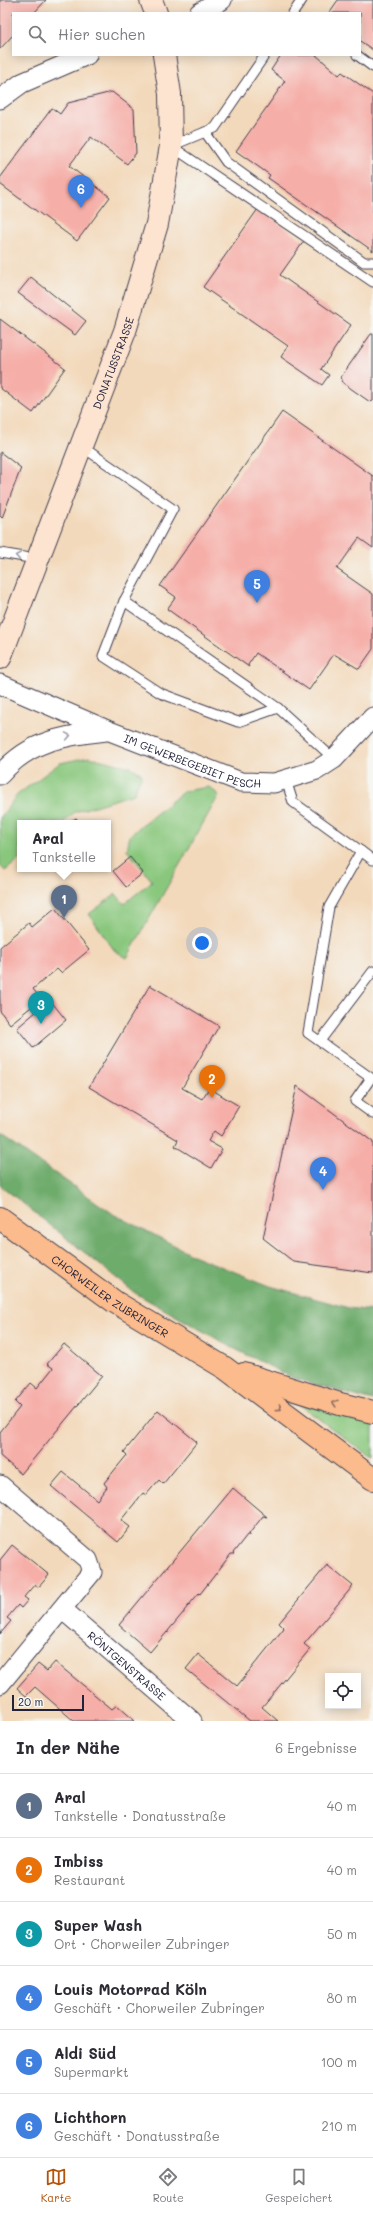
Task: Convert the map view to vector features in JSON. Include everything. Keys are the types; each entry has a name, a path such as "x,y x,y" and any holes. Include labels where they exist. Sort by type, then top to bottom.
{"highway":[{"name":"CHORWEILER ZUBRINGER","path":"0,1218 115,1302 225,1368 368,1473"},
{"name":"CHORWEILER ZUBRINGER","path":"225,1368 340,1404 373,1412"}],"main road":[{"path":"152,0 156,12"},
{"name":"DONATUSSTRASSE","path":"0,658 36,559 125,331 157,224 171,146 170,94 164,56"}],"street":[{"path":"201,12 222,0"},
{"path":"0,99 22,83 85,56"},
{"name":"IM GEWERBEGEBIET PESCH","path":"0,684 107,730 241,782 274,783 317,770 334,759 370,726"},
{"path":"0,775 7,767 31,748 48,740 107,730"},
{"path":"0,1484 91,1564 90,1576 0,1684"},
{"name":"RÖNTGENSTRASSE","path":"62,1609 192,1721"}],"lane":[{"path":"295,12 302,0"},
{"path":"171,146 215,128 264,56"},
{"path":"358,56 373,67"},
{"path":"205,132 226,162 364,262 373,262"},
{"path":"171,146 373,282"},
{"path":"81,446 173,509 124,601 103,656 160,692 238,722 278,708"},
{"path":"0,554 36,559"},
{"path":"124,601 278,708 334,759"},
{"path":"286,780 293,802 373,860"},
{"path":"361,851 329,907 308,1033 372,1077 355,1101 373,1114"},
{"path":"320,1041 373,971"}],"green space":[{"path":"89,757 131,767 142,774 134,794 75,812 66,820 17,820 17,861 5,871 0,866 0,818 17,795 60,763"},
{"path":"209,787 219,795 127,958 114,950 89,914 116,894 124,904 152,881 127,850 130,835 184,791"},
{"path":"0,1135 112,1213 195,1256 270,1286 349,1308 373,1311 373,1401 293,1378 233,1348 135,1293 0,1185"},
{"path":"292,1399 373,1422 373,1458 369,1456"}],"building":[{"path":"0,0 46,0 35,12 12,12 12,36 0,49"},
{"path":"338,0 373,0 373,50 361,42 361,12 330,12"},
{"path":"280,56 317,56 339,75 342,72 373,94 373,251 268,178 270,175 236,151 285,81 271,70"},
{"path":"112,92 134,109 136,153 127,164 91,137 69,166 110,197 77,241 0,184 0,178 52,108 60,114 68,103"},
{"path":"258,209 304,241 280,275 351,325 321,369 329,375 322,385 281,357 288,346 203,287"},
{"path":"31,277 86,321 75,335 18,293"},
{"path":"0,319 65,368 33,413 0,388"},
{"path":"371,334 373,334 373,401 370,402 343,383 341,377"},
{"path":"282,412 373,476 373,548 359,538 337,569 373,594 373,649 359,669 334,654 309,690 256,653 248,665 249,667 167,609 176,597 160,586"},
{"path":"0,452 21,468 2,518 0,516"},
{"path":"130,857 143,873 126,887 113,871"},
{"path":"55,908 89,950 61,973 57,969 33,989 41,999 10,1024 0,1011 0,947 29,923 32,927"},
{"path":"150,985 219,1026 182,1088 202,1099 209,1088 239,1106 221,1136 214,1131 208,1141 222,1149 211,1168 175,1146 178,1140 89,1087"},
{"path":"50,1000 66,1020 33,1048 17,1028"},
{"path":"297,1086 373,1142 373,1273 294,1262 263,1238"},
{"path":"64,1344 102,1376 21,1474 0,1456 0,1432 20,1407 15,1402 31,1383 37,1388 53,1368 47,1364"},
{"path":"158,1410 197,1442 163,1484 159,1480 146,1495 143,1493 121,1520 130,1527 118,1542 51,1486 63,1472 97,1500 107,1487 104,1483 127,1455 124,1452"},
{"path":"233,1488 267,1517 263,1516 249,1534 250,1535 247,1535 233,1553 234,1554 231,1554 200,1594 199,1593 168,1631 168,1633 167,1632 150,1652 119,1625"},
{"path":"12,1545 49,1575 38,1588 35,1584 24,1597 28,1600 21,1608 18,1605 7,1618 11,1621 0,1634 0,1560"},
{"path":"327,1565 353,1586 304,1644 310,1649 262,1707 278,1721 250,1721 186,1669 198,1654 237,1686 284,1628 279,1623"},
{"path":"55,1662 112,1709 117,1705 135,1721 74,1721 35,1687 26,1696 17,1688 38,1664 47,1671"}],"place":[{"name":"Lichthorn","path":"81,208"},
{"name":"Aldi Süd","path":"257,603"},
{"name":"Aral","path":"64,918"},
{"name":"Super Wash","path":"41,1024"},
{"name":"Imbiss","path":"212,1098"},
{"name":"Louis Motorrad Köln","path":"323,1190"}]}
